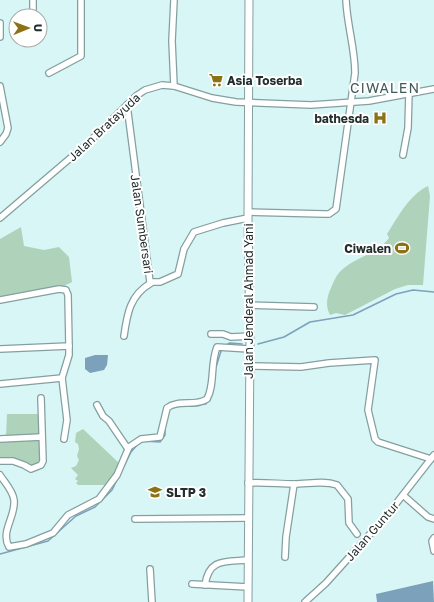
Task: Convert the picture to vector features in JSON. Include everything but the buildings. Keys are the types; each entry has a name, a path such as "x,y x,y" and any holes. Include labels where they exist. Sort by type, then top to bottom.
{"main road":[{"name":"Jalan Jenderal Ahmad Yani","path":"248,602 250,348 248,215 249,0"}],"street":[{"path":"49,73 81,56 81,0"},
{"path":"174,0 172,41 174,86"},
{"path":"248,215 329,214 336,210 351,103 355,56 347,17 346,0"},
{"path":"0,25 0,37"},
{"name":"Jalan Bratayuda","path":"0,218 88,143 127,105 145,90 162,85 174,86 212,98 249,102 311,105 351,103 434,89"},
{"path":"0,86 8,128 6,134 0,142"},
{"path":"403,155 408,128 409,92"},
{"name":"Jalan Sumbersari","path":"127,105 151,283 160,282 178,274 184,249 194,232 248,215"},
{"path":"124,336 131,303 137,293 151,283"},
{"path":"0,300 60,289 66,290 68,295 69,346 62,378 67,420 64,439"},
{"path":"249,305 314,307"},
{"path":"211,334 223,334 229,337 250,336"},
{"path":"0,349 69,346"},
{"path":"0,475 12,492 15,501 6,534 8,545 11,547 26,544 53,533 68,515 99,500 115,479 128,449 141,439 160,437 165,409 169,406 198,403 207,399 211,389 213,358 218,347 250,348"},
{"path":"249,366 301,367 329,363 376,360 368,410 375,439 378,442 433,457"},
{"path":"0,384 62,378"},
{"path":"0,461 13,461 31,469 38,467 43,461 42,398"},
{"path":"97,406 128,449"},
{"path":"0,438 42,438"},
{"name":"Jalan Guntur","path":"305,602 326,583 359,537 403,495 433,457"},
{"path":"248,483 321,483 338,485 348,499 349,523 359,537"},
{"path":"285,557 286,537 294,484"},
{"path":"403,495 428,517 434,519"},
{"path":"135,519 248,518"},
{"path":"434,538 432,541 434,551"},
{"path":"205,585 206,573 215,565 248,560"},
{"path":"150,569 152,602"},
{"path":"192,584 248,587"}],"green space":[{"name":"Ciwalen","path":"428,186 430,196 423,285 408,285 395,289 345,315 336,313 330,315 327,308 328,298 333,282 338,274 350,264 378,249 384,244 389,238 387,234 404,207 415,195"},
{"path":"21,227 24,246 44,250 59,247 69,257 72,282 62,287 0,298 0,239"},
{"path":"7,414 39,414 40,461 36,465 30,467 24,462 0,459 0,438 6,436"},
{"path":"83,429 119,463 108,485 78,485 76,483 78,481 75,479 78,475 71,468 76,466 79,460 77,456 79,449 78,444 75,442 76,433"}],"water":[{"path":"95,355 108,355 107,365 104,370 90,373 85,369 85,358"},
{"path":"433,581 434,602 377,602 376,594"}],"waterway":[{"path":"258,344 284,337 310,322 353,315 396,294 413,290 434,292"},
{"path":"226,345 230,343 242,344"},
{"path":"216,367 222,348"},
{"path":"200,404 206,404 207,402"},
{"path":"144,441 160,442 165,435 165,425"},
{"path":"0,554 48,541 76,516 95,507 112,490 131,452 138,444"}],"place":[{"name":"Asia Toserba","path":"216,80"},
{"name":"bathesda","path":"380,118"},
{"name":"Ciwalen","path":"402,248"},
{"name":"SLTP 3","path":"155,492"}],"district":[{"name":"CIWALEN","path":"385,87"}]}
